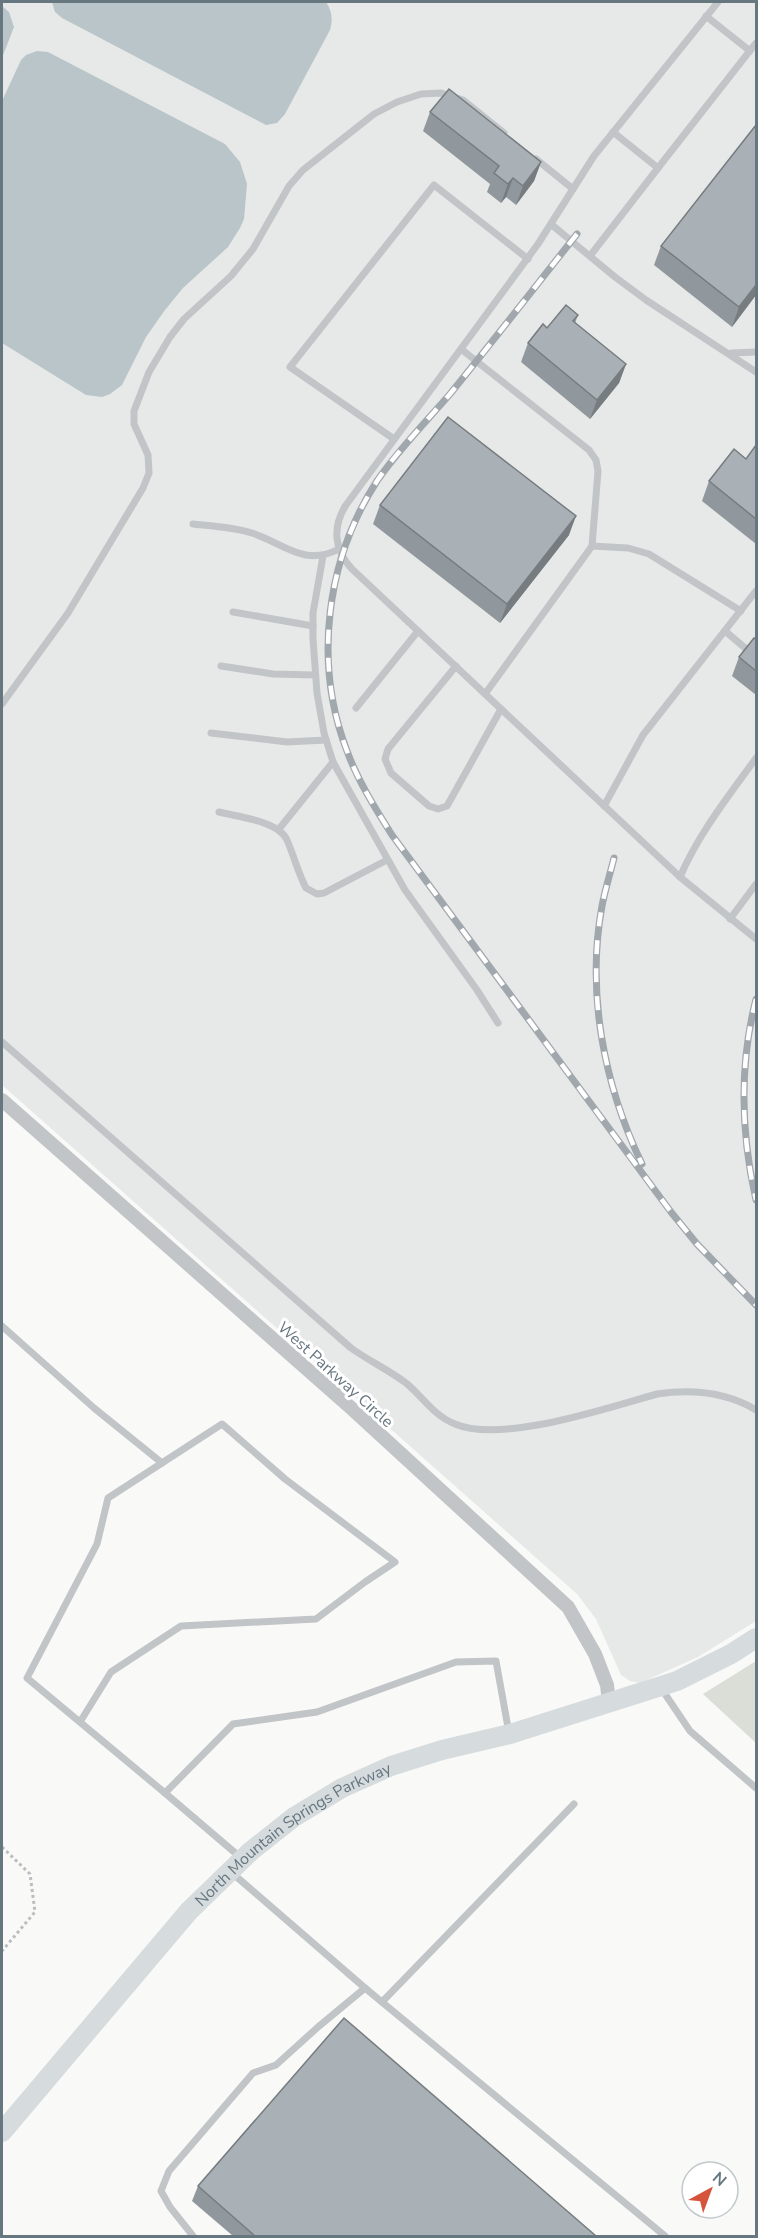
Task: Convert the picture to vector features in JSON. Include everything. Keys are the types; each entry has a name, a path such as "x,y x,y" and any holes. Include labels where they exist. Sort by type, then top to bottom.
{"street":[{"name":"West Parkway Circle","path":"2,1100 350,1407 568,1607 595,1654 607,1685 609,1702"},
{"name":"North Mountain Springs Parkway","path":"2,2132 183,1918 236,1864 294,1817 367,1776 416,1757 510,1734 668,1684 730,1654 756,1638"}],"lane":[{"path":"718,2 613,132 528,259 341,513 336,532 339,549 352,569 680,877 756,939"},
{"path":"706,16 750,51"},
{"path":"590,256 756,43"},
{"path":"2,705 68,613 143,488 149,473 148,454 134,424 134,411 149,372 184,319 231,276 253,249 294,178 374,114 397,102 421,94 441,93 463,100 509,137"},
{"path":"613,132 658,168"},
{"path":"528,152 573,189"},
{"path":"394,439 290,367 434,185 528,259"},
{"path":"552,225 646,300 756,372"},
{"path":"461,349 593,455 598,471 592,546 485,694"},
{"path":"730,353 756,352"},
{"path":"193,524 242,530 266,538 298,554 323,556 339,549"},
{"path":"592,546 627,548 649,554 741,611"},
{"path":"323,556 313,613 315,675 326,740 333,762 387,860 420,912 498,1023"},
{"path":"604,806 644,735 756,591"},
{"path":"233,612 313,626"},
{"path":"356,708 418,631"},
{"path":"724,631 751,652"},
{"path":"221,666 273,674 315,675"},
{"path":"456,666 388,749 385,759 391,773 429,806 438,809 447,806 501,709"},
{"path":"211,733 287,742 326,740"},
{"path":"680,877 693,848 709,822 756,758"},
{"path":"279,829 333,762"},
{"path":"219,812 268,824 279,829 287,838 303,883 311,892 324,893 387,860"},
{"path":"730,919 756,884"},
{"path":"2,1042 351,1348 405,1383 446,1420 473,1429 529,1426 562,1420 657,1394 682,1391 725,1396 756,1410"},
{"path":"2,1326 94,1408 162,1463"},
{"path":"80,1722 111,1671 181,1626 316,1618 395,1562 285,1479 222,1424 108,1498 97,1544 27,1678 165,1793 365,1988 665,2236"},
{"path":"165,1793 233,1724 317,1712 456,1662 496,1661 510,1734"},
{"path":"668,1684 690,1731 756,1788"},
{"path":"382,2002 574,1804"},
{"path":"193,2236 170,2207 161,2191 169,2171 252,2073 276,2065 318,2026 365,1988"}],"path":[{"path":"2,1847 30,1874 35,1912 2,1951"}],"shaded area":[{"path":"2,2 756,2 756,1621 698,1657 640,1683 630,1681 621,1675 596,1619 577,1594 2,1085"},
{"path":"52,2 326,2 331,12 331,22 330,30 285,114 277,123 266,125 62,18 55,12"},
{"path":"2,6 9,12 14,27 2,58"},
{"path":"37,51 48,52 225,144 240,162 247,184 244,219 228,247 183,288 146,337 122,385 102,397 86,395 2,343 2,101 21,60 26,55"},
{"path":"756,1661 756,1743 703,1694"}],"building":[{"path":"449,89 541,162 523,186 513,178 508,184 494,173 499,166 430,112"},
{"path":"756,125 756,285 739,307 661,246"},
{"path":"566,305 578,315 573,321 626,364 597,400 528,343 543,324 547,328"},
{"path":"448,417 576,516 507,604 380,505"},
{"path":"756,445 756,519 709,481 734,449 746,459"},
{"path":"754,638 756,639 756,671 739,657"},
{"path":"344,2018 596,2236 255,2236 198,2186"}],"railway":[{"path":"577,234 450,394 377,481 346,544 336,578 330,613 328,648 330,683 336,717 351,762 392,835 671,1212 697,1244 756,1305"},
{"path":"614,858 603,900 598,939 596,972 598,1005 608,1071 617,1103 642,1164"},
{"path":"756,999 747,1049 744,1100 747,1150 756,1200"}]}
